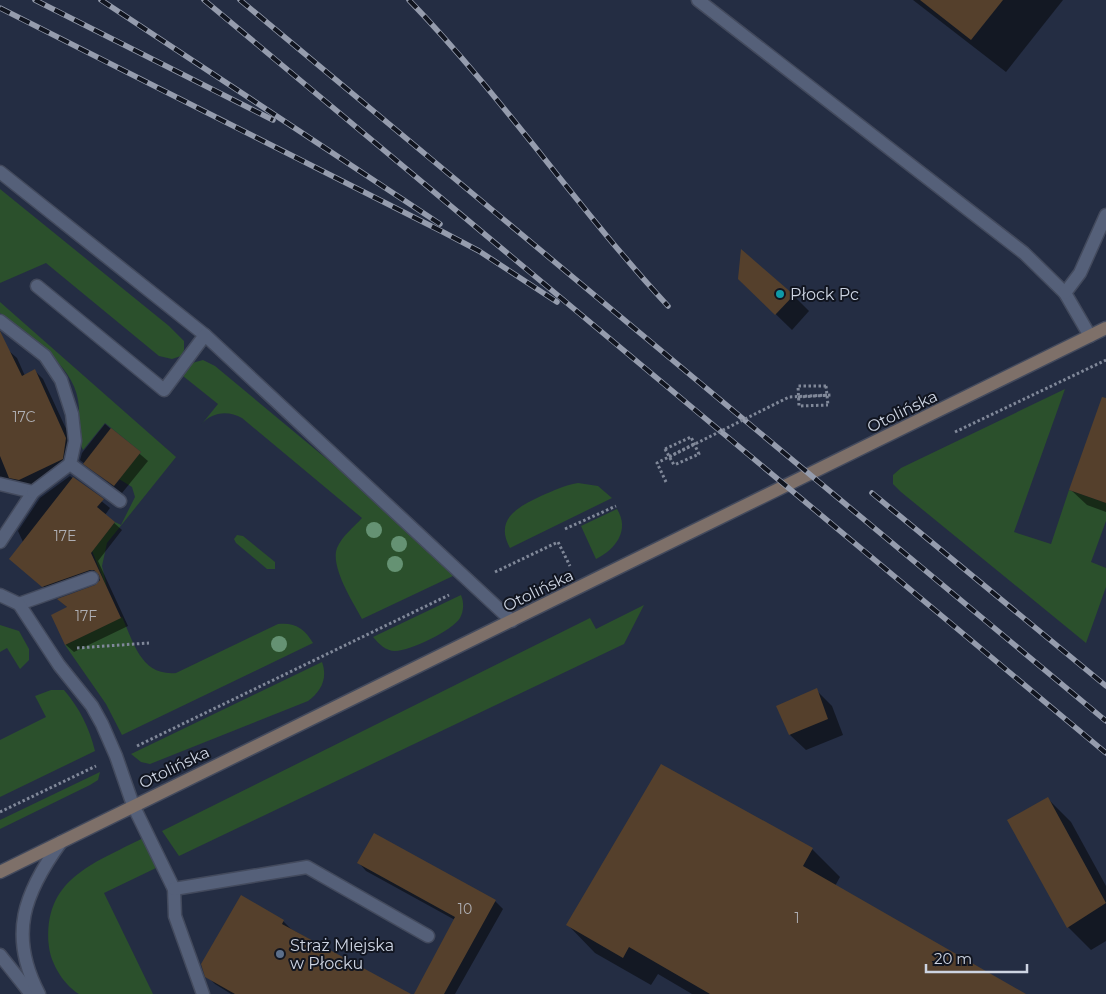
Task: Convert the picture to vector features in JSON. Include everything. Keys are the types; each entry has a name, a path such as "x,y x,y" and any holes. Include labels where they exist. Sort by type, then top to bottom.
{"main road":[{"name":"Otolińska","path":"0,872 1106,328"}],"street":[{"path":"698,0 1024,253 1066,293 1090,336"},
{"path":"0,172 205,336 512,621"},
{"path":"1066,293 1080,273 1106,215"},
{"path":"38,286 164,390 205,336"},
{"path":"0,321 45,356 61,380 72,414 75,441 70,464 33,492 0,542"},
{"path":"70,464 120,501"},
{"path":"0,484 33,492"},
{"path":"19,604 92,578"},
{"path":"0,595 19,604 102,724 133,806 174,889 175,916 203,994"},
{"path":"38,994 30,978 23,954 21,930 26,902 60,842"},
{"path":"174,889 307,867 428,936"},
{"path":"0,955 31,994"}],"path":[{"path":"798,386 826,386 827,395 828,405 799,406 798,386"},
{"path":"669,456 789,397 827,395"},
{"path":"798,396 832,395"},
{"path":"691,437 694,444 699,454 674,465 665,449 691,437"},
{"path":"666,482 657,463 694,444"},
{"path":"565,529 616,506"},
{"path":"516,562 558,542 572,570"},
{"path":"128,751 451,594"},
{"path":"50,650 149,643"},
{"path":"0,812 102,763"}],"green space":[{"path":"0,189 169,326 184,341 184,350 181,356 172,359 159,356 46,263 0,283"},
{"path":"0,302 176,457 107,543 102,566 107,588 92,551 115,522 121,525 135,497 132,487 119,479 141,452 105,423 83,450 79,432 78,400 67,374 47,351 0,313"},
{"path":"203,360 215,366 434,548 448,565 453,576 362,619 339,574 336,556 337,548 342,540 362,518 237,415 226,413 215,415 201,425 218,404 183,376 192,363"},
{"path":"1065,389 1014,532 1051,544 1069,490 1106,503 1106,521 1091,562 1106,568 1106,587 1086,643 893,484 893,475 901,468"},
{"path":"578,483 598,486 612,498 510,548 505,529 511,515 541,496"},
{"path":"617,509 622,524 619,538 610,550 596,559 581,526"},
{"path":"237,535 243,536 275,562 275,569 267,569 236,543 234,539"},
{"path":"461,595 463,606 460,618 449,628 430,639 410,648 392,651 380,645 373,637"},
{"path":"644,605 624,644 179,856 162,831 590,618 596,629"},
{"path":"122,617 140,656 154,669 164,673 176,673 278,624 294,625 303,630 313,643 122,735 106,704 65,645"},
{"path":"0,625 19,631 29,649 29,660 20,669 7,648 0,652"},
{"path":"322,662 324,679 320,689 308,701 150,764 141,762 131,754"},
{"path":"51,690 64,690 70,697 90,734 95,751 0,797 0,740 46,717 35,696"},
{"path":"100,772 98,780 90,785 0,829 0,820"},
{"path":"143,838 156,868 104,893 153,994 79,994 63,980 50,954 49,924 54,905 62,889 89,866"}],"building":[{"path":"920,0 1003,0 971,40"},
{"name":"Płock Pc","path":"741,249 794,295 775,315 738,279"},
{"path":"0,331 22,376 35,369 66,438 63,459 19,480 9,478 0,456"},
{"path":"1102,397 1106,398 1106,503 1069,490"},
{"path":"111,428 141,452 114,486 83,464"},
{"path":"73,477 104,499 97,507 115,522 91,553 121,618 65,645 51,615 67,607 57,599 95,585 100,580 99,575 94,570 90,570 42,587 9,559"},
{"path":"817,688 828,719 789,735 776,706"},
{"path":"661,764 813,848 803,866 1026,994 710,994 629,947 623,958 566,925"},
{"path":"1048,797 1106,903 1067,928 1007,820"},
{"path":"374,833 496,900 444,994 414,994 455,917 357,863"},
{"path":"241,895 284,920 282,924 411,994 235,994 205,977 201,964"}],"railway":[{"path":"35,0 273,120"},
{"path":"101,0 440,224"},
{"path":"204,0 1106,753"},
{"path":"240,0 1106,721"},
{"path":"409,0 476,75 602,230 668,306"},
{"path":"0,8 479,251 557,302"},
{"path":"872,493 1106,686"}],"place":[{"name":"Płock Pc","path":"780,294"},
{"name":"Straż Miejska w Płocku","path":"280,954"}]}
